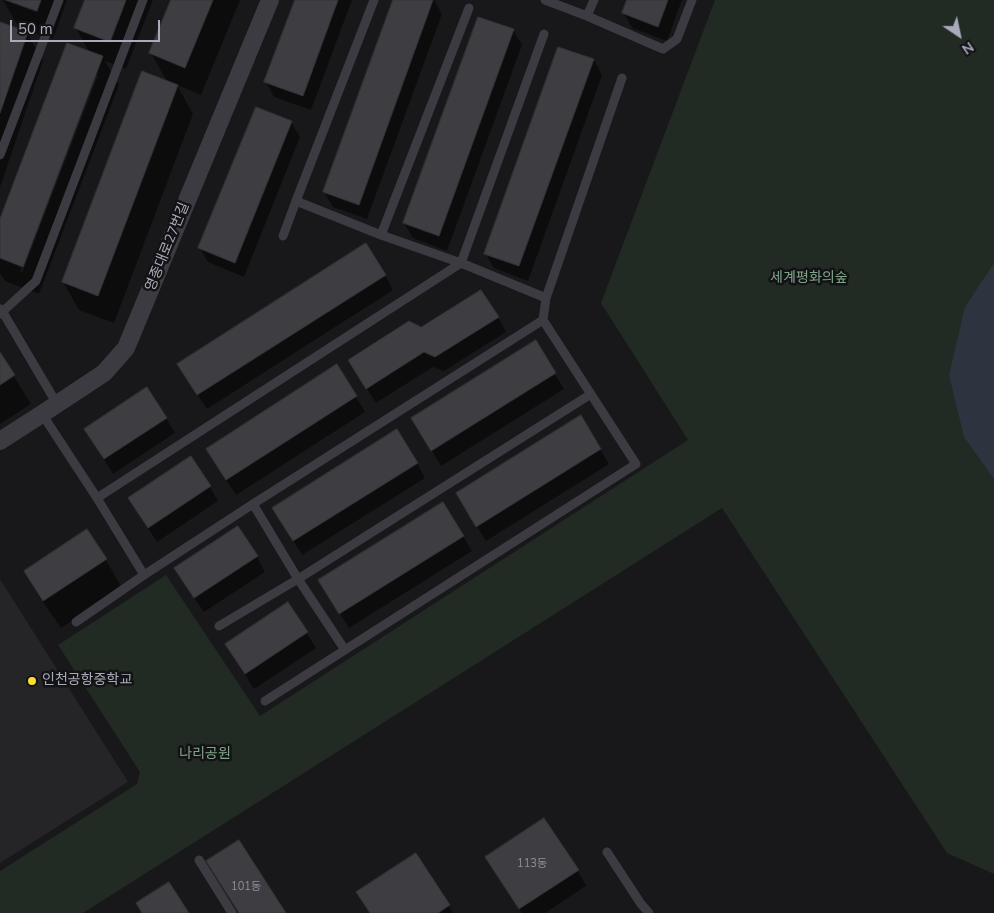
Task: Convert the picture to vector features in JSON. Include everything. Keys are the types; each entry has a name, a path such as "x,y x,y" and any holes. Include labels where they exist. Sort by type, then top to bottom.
{"street":[{"name":"영종대로27번길","path":"0,440 104,373 126,348 270,0"}],"lane":[{"path":"0,155 60,0"},
{"path":"57,404 1,311 36,281 143,0"},
{"path":"283,236 374,0"},
{"path":"545,0 663,49 677,39 692,0"},
{"path":"587,16 594,0"},
{"path":"381,235 470,8"},
{"path":"97,498 461,263 544,34"},
{"path":"265,701 636,464 543,320 546,298 622,78"},
{"path":"296,201 381,235 461,263 546,298"},
{"path":"76,622 253,504 543,320"},
{"path":"219,626 298,579 591,394"},
{"path":"42,414 97,498 144,575"},
{"path":"253,504 298,579 345,650"},
{"path":"607,852 649,913"},
{"path":"199,860 232,913"}],"shaded area":[{"name":"인천공항중학교","path":"0,579 128,782 0,863"}],"green space":[{"name":"세계평화의숲","path":"715,0 994,0 994,874 947,853 722,508 83,913 0,913 0,871 137,784 140,772 58,645 166,575 260,716 688,440 601,303"}],"water":[{"path":"994,263 994,479 964,437 949,375 965,307"}],"building":[{"path":"6,0 41,0 37,11"},
{"path":"85,0 126,0 110,42 74,28"},
{"path":"171,0 213,0 185,68 149,53"},
{"path":"295,0 338,0 303,96 264,82"},
{"path":"393,0 433,0 359,205 323,192"},
{"path":"627,0 668,0 658,27 622,13"},
{"path":"478,17 514,29 439,236 403,223"},
{"path":"0,22 28,32 0,113"},
{"path":"67,43 103,56 23,267 0,258 0,219"},
{"path":"558,47 594,59 519,266 484,254"},
{"path":"142,71 178,85 98,296 62,282"},
{"path":"256,107 292,121 235,263 198,248"},
{"path":"366,243 386,275 197,395 177,364"},
{"path":"481,290 499,317 435,357 424,352 366,389 348,360 409,321 421,327"},
{"path":"536,340 556,373 431,451 411,418"},
{"path":"0,352 15,375 0,385"},
{"path":"337,364 357,396 226,480 206,449"},
{"path":"147,387 167,418 104,459 84,429"},
{"path":"581,415 601,449 476,527 456,493"},
{"path":"397,429 418,463 293,541 272,508"},
{"path":"191,456 211,486 148,528 128,498"},
{"path":"443,502 464,536 339,614 318,580"},
{"path":"238,526 258,556 194,598 174,568"},
{"path":"87,529 107,559 43,601 24,571"},
{"path":"288,602 308,632 245,674 225,644"},
{"path":"544,818 579,870 519,909 485,857"},
{"path":"239,840 286,913 239,913 206,861"},
{"path":"416,853 450,905 438,913 370,913 356,892"},
{"path":"169,882 189,913 142,913 136,903"}],"place":[{"name":"인천공항중학교","path":"32,681"}],"park label":[{"name":"나리공원","path":"205,755"}]}
